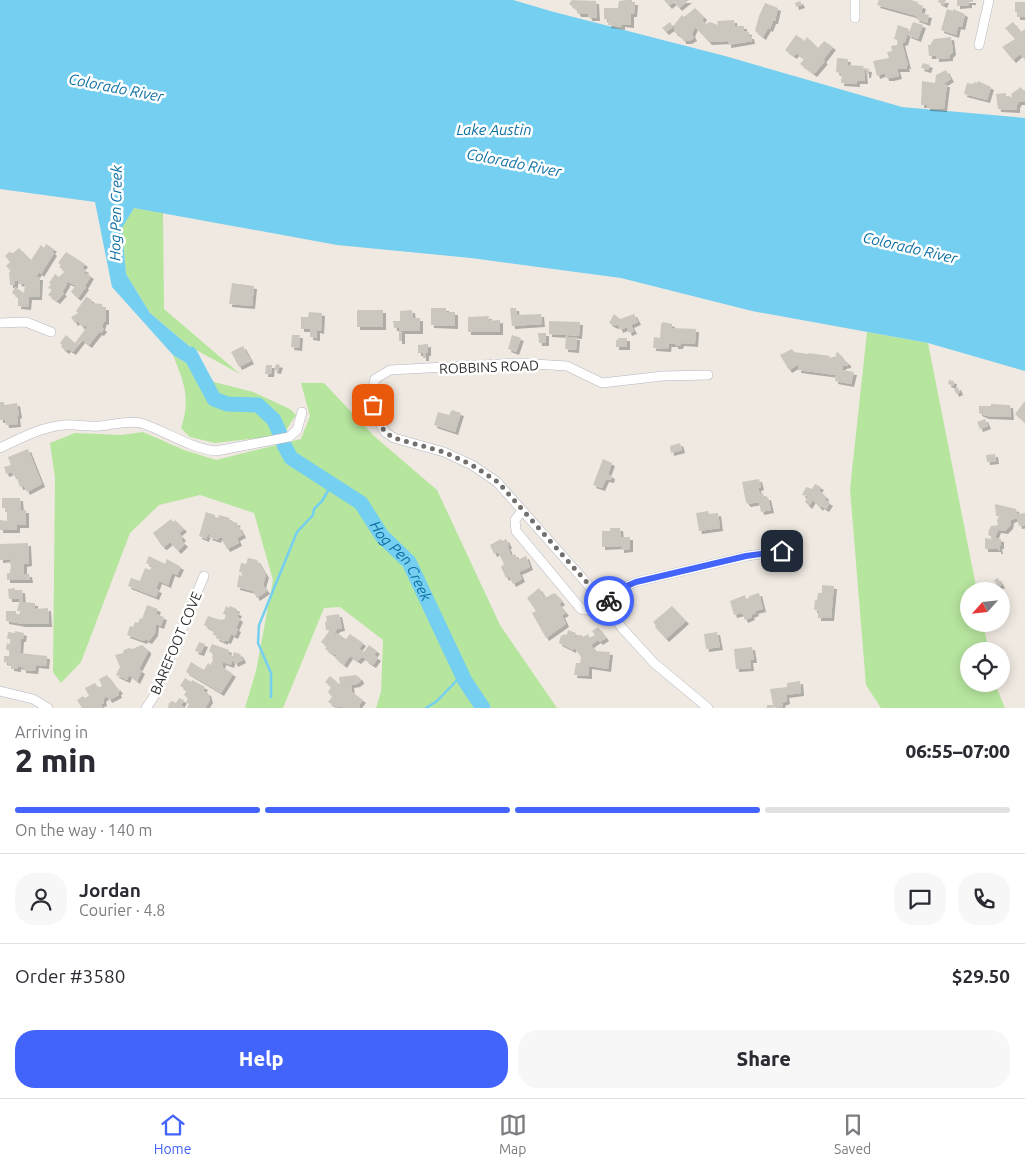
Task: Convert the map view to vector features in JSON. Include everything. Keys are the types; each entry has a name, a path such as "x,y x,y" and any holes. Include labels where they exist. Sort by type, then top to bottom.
{"street":[{"path":"855,18 856,0"},
{"path":"979,44 989,0"},
{"path":"0,323 26,322 52,332"},
{"name":"ROBBINS ROAD","path":"522,510 498,482 472,465 444,452 394,438 385,432 374,415 371,395 375,379 390,370 518,363 566,366 602,383 663,376 708,375"},
{"path":"0,448 35,432 66,424 94,426 137,422 153,427 204,450 216,452 242,445 289,437 298,430 302,412"},
{"path":"708,708 654,663 622,628 606,604 522,510 515,520 516,531 581,609 593,611 606,604 620,589 636,582 746,556 782,551"},
{"name":"BAREFOOT COVE","path":"146,708 153,698 204,576"},
{"path":"0,691 33,700 48,708"}],"green space":[{"path":"134,208 163,213 164,309 240,374 189,346 150,313 126,274 122,227"},
{"path":"867,332 928,343 975,582 960,582 960,632 985,632 987,642 960,642 960,692 998,692 1005,708 881,708 866,685 850,489"},
{"path":"173,355 214,382 253,392 290,409 296,415 283,435 215,443 190,437 181,428 186,408 186,399"},
{"path":"301,383 324,383 374,436 437,490 500,625 557,708 376,708 381,692 383,640 340,607 324,608 283,708 245,708 256,671 273,580 254,513 200,495 159,505 130,533 81,662 61,683 53,672 55,478 50,443 75,433 121,435 143,432 184,450 216,460 301,439 310,416"}],"water":[{"name":"Lake Austin","path":"0,0 513,0 725,56 902,107 1025,118 1025,371 928,343 752,311 621,278 471,258 337,245 134,208 122,228 126,274 150,313 189,346 203,373 173,355 112,287 95,202 0,189"}],"building":[{"path":"572,0 596,1 597,18 589,18 588,14 578,14 576,9 569,4"},
{"path":"664,0 689,0 679,8 674,2 669,6"},
{"path":"879,0 911,0 918,2 918,4 923,6 921,13 929,15 927,23 916,19 917,16 877,5"},
{"path":"939,0 946,0 944,5 938,2"},
{"path":"957,0 973,0 973,2 969,2 969,5 957,6"},
{"path":"619,1 635,2 634,14 631,14 631,25 622,24 622,27 608,25 609,20 604,19 604,8 618,8"},
{"path":"800,1 802,5 796,7 795,3"},
{"path":"1015,2 1025,2 1025,17 1017,17"},
{"path":"765,3 778,8 775,21 773,21 770,29 768,28 763,37 755,31"},
{"path":"695,8 704,17 702,20 706,24 710,22 718,25 717,21 734,20 735,26 744,26 744,31 749,32 752,41 728,45 728,41 709,42 695,27 692,34 694,38 689,41 683,41 682,37 674,32 674,25 682,15 684,17"},
{"path":"947,9 953,11 953,9 965,14 962,27 958,26 956,35 941,30"},
{"path":"670,22 673,27 666,32 662,28"},
{"path":"913,22 923,25 918,39 908,35"},
{"path":"1013,22 1021,32 1025,29 1025,60 1020,54 1013,60 1002,47 1015,39 1005,28"},
{"path":"898,25 909,29 905,42 902,43 908,66 906,66 907,69 897,69 899,76 891,78 886,78 885,73 877,76 873,61 889,58 887,52 892,51 891,46 897,45 898,40 894,39"},
{"path":"796,35 804,40 802,45 807,37 818,48 824,41 833,47 823,60 825,61 814,74 800,64 804,59 796,53 794,56 785,50"},
{"path":"951,37 953,52 950,58 936,59 936,56 929,56 928,45 934,39"},
{"path":"837,58 848,59 847,65 864,66 863,68 869,69 868,75 864,71 865,81 857,81 857,84 841,83 842,74 836,72"},
{"path":"923,63 930,65 928,70 921,68"},
{"path":"946,70 951,79 943,84 947,84 944,109 927,108 927,105 921,105 922,81 935,83 936,75"},
{"path":"978,81 991,87 987,100 964,94 967,83 973,84"},
{"path":"1021,87 1025,93 1025,102 1019,102 1017,110 998,109 996,94 1006,93 1006,96 1012,97 1011,94"},
{"path":"46,244 54,249 52,251 54,253 41,274 39,272 36,277 40,277 39,297 29,297 28,307 18,306 18,297 12,293 15,287 24,293 25,284 15,281 15,285 10,285 9,272 11,271 6,266 10,262 5,256 19,248 31,260 41,245 44,248"},
{"path":"66,252 85,264 82,268 86,270 83,274 85,275 86,273 91,276 78,298 71,292 77,283 75,285 67,282 62,292 64,293 57,301 48,295 52,290 48,288 55,274 59,277 65,271 59,267 61,265 58,263"},
{"path":"232,283 254,286 252,306 229,304"},
{"path":"86,297 92,300 91,303 102,304 102,307 106,307 106,322 104,321 102,327 104,329 101,333 99,332 89,345 82,340 73,352 68,349 66,351 61,347 60,343 66,335 75,343 89,324 82,327 78,321 75,323 71,317 78,313 76,311"},
{"path":"431,308 446,308 446,312 455,312 455,326 431,325"},
{"path":"510,308 516,308 517,315 541,314 542,324 512,326"},
{"path":"357,310 383,310 383,327 357,327"},
{"path":"412,310 413,318 420,318 420,331 402,331 402,341 399,341 399,328 394,328 393,321 400,321 400,311"},
{"path":"309,312 322,313 321,331 317,330 317,338 310,337 310,329 301,329 301,317 308,317"},
{"path":"614,314 620,319 634,314 638,322 631,325 634,331 629,333 627,327 620,330 618,324 615,326 609,323"},
{"path":"489,316 488,321 500,320 500,332 468,332 468,317"},
{"path":"549,321 580,322 579,336 568,335 568,337 577,337 576,350 565,349 566,335 549,334"},
{"path":"663,322 672,324 672,328 696,329 695,344 681,343 680,346 675,346 675,344 669,344 669,342 668,349 653,348 654,337 660,338 661,324"},
{"path":"538,333 546,333 546,343 539,343"},
{"path":"292,335 300,335 299,348 291,347"},
{"path":"512,335 521,338 516,352 508,349"},
{"path":"618,338 627,338 627,347 616,347 616,340"},
{"path":"428,344 428,353 426,353 426,358 423,358 423,353 418,353 418,345"},
{"path":"243,346 251,361 239,367 231,352"},
{"path":"792,349 794,352 830,356 829,358 837,356 835,354 838,352 848,363 848,365 843,366 843,370 854,372 851,384 835,381 836,375 798,370 799,364 789,370 780,355"},
{"path":"276,364 280,365 278,371 274,370"},
{"path":"266,365 272,365 271,374 265,374"},
{"path":"949,380 954,381 953,386 948,384"},
{"path":"958,387 960,392 956,394 954,389"},
{"path":"1025,401 1025,423 1015,414"},
{"path":"0,402 4,402 4,405 17,403 18,424 6,425 5,420 0,420"},
{"path":"991,404 1010,405 1011,417 986,416 979,413 979,406 991,406"},
{"path":"452,410 461,413 455,432 434,425 438,412 449,415"},
{"path":"985,419 988,426 980,429 977,422"},
{"path":"680,443 682,450 671,453 670,446"},
{"path":"28,449 42,484 27,492 24,486 20,487 16,475 13,476 12,472 6,474 4,467 11,465 8,457"},
{"path":"995,454 996,461 987,462 986,455"},
{"path":"603,459 612,463 608,474 612,476 611,480 606,479 602,488 593,485"},
{"path":"759,479 761,487 758,488 760,494 763,493 764,498 768,497 771,510 761,512 759,502 748,504 746,502 742,482"},
{"path":"815,484 821,487 819,490 826,497 825,500 830,503 826,509 821,506 820,508 813,500 809,506 805,502 808,496 802,495 806,487 812,489"},
{"path":"2,498 20,498 21,510 26,510 26,525 17,525 17,530 0,530 0,520 7,521 7,512 5,512 5,508 2,508"},
{"path":"995,504 1016,509 1017,514 1025,513 1025,525 1019,526 1017,518 1011,520 1010,526 1005,531 998,530 995,538 1001,539 1000,551 998,549 985,549 985,538 992,539 993,537 988,535 989,530 991,526 998,525 997,520 1000,516 996,516"},
{"path":"708,511 709,514 718,513 720,528 699,531 696,513"},
{"path":"206,512 218,518 219,515 230,518 229,521 238,523 236,526 239,527 243,535 237,538 239,543 227,549 222,540 226,539 219,537 218,540 209,537 210,535 208,534 206,539 199,536"},
{"path":"171,519 173,522 175,520 184,529 179,533 183,538 181,540 185,544 178,551 170,542 164,547 162,546 153,533"},
{"path":"610,528 620,528 621,537 630,537 630,549 621,550 621,546 602,547 602,531 610,531"},
{"path":"501,539 502,541 506,539 511,556 515,554 518,560 526,556 530,567 519,572 522,579 513,584 509,576 506,578 501,567 504,564 498,552 494,554 490,545"},
{"path":"28,543 29,563 24,564 24,574 29,574 30,580 7,580 7,573 10,573 11,564 10,559 0,560 0,544"},
{"path":"149,556 165,564 167,559 181,567 177,575 172,573 168,585 159,581 156,589 159,590 156,597 128,586 131,578 140,581 145,568 150,570 152,566 146,563"},
{"path":"248,558 257,560 266,575 263,585 267,591 257,598 253,591 237,587 239,575 243,576 243,573 239,572 241,563 246,564"},
{"path":"822,585 834,586 831,618 818,618 818,610 814,610 818,593 822,593"},
{"path":"15,588 15,590 22,590 23,602 35,603 35,609 48,608 49,624 23,624 6,621 6,611 16,611 16,614 21,614 21,611 17,611 20,599 9,599 8,589"},
{"path":"539,588 545,598 554,593 557,595 562,602 559,604 566,613 562,615 566,624 546,638 532,613 536,611 527,598"},
{"path":"759,593 763,609 755,611 756,613 751,615 752,617 745,620 742,613 734,615 730,601 745,595 746,599"},
{"path":"147,605 158,609 156,614 164,617 161,626 156,624 155,633 149,641 145,639 144,641 127,635 130,626 133,627 135,622 138,623 140,618 142,619"},
{"path":"226,606 237,609 236,612 239,613 237,617 240,619 235,636 231,634 228,641 225,640 225,642 216,638 217,636 213,635 214,631 204,625 208,616 224,620 226,615 223,614"},
{"path":"672,606 686,621 666,639 653,622"},
{"path":"339,614 342,628 337,629 333,637 337,633 346,639 350,634 363,643 359,649 364,652 369,645 377,651 374,655 378,658 373,665 362,657 358,661 350,656 344,665 335,658 337,655 325,649 327,646 321,642 330,630 326,630 326,616"},
{"path":"598,627 606,638 600,642 598,640 591,645 595,651 610,652 608,669 589,666 589,676 574,675 576,663 580,663 581,657 574,647 573,650 559,643 561,635 567,635 568,630 576,633 574,639 578,635 583,637 588,634 590,638 595,635 592,631"},
{"path":"15,631 24,633 23,639 21,639 20,653 47,656 46,666 36,665 35,671 23,670 23,668 18,666 18,669 11,668 11,666 8,666 8,663 4,662 4,656 9,656 10,650 6,650 7,643 10,644 10,639 7,639 8,632 15,633"},
{"path":"717,632 720,647 706,649 704,634"},
{"path":"199,642 205,644 201,653 195,651"},
{"path":"212,644 229,650 228,654 233,656 234,652 240,654 243,660 235,664 233,659 231,665 223,662 222,667 233,674 221,693 186,672 191,662 204,670 208,663 211,665 213,654 209,651"},
{"path":"142,645 148,652 139,669 142,671 137,681 129,675 127,680 116,675 120,667 115,655 123,653 124,650 129,648 132,649"},
{"path":"752,647 754,660 750,660 751,668 736,669 734,649"},
{"path":"107,675 120,691 118,692 119,695 109,700 107,696 103,699 104,703 101,704 103,708 82,708 77,700 83,696 85,698 89,696 85,688 95,683 98,688 102,686 99,679"},
{"path":"356,675 361,681 351,685 352,692 363,700 359,708 343,708 340,706 338,708 328,702 332,697 328,692 331,687 325,682 330,676 336,683 340,684 339,677"},
{"path":"185,678 205,687 203,691 208,693 210,700 205,708 187,708 189,704 186,702 188,699 184,695 187,690 180,686"},
{"path":"800,681 801,693 786,695 787,701 782,703 783,707 767,708 767,705 773,705 770,689 787,687 787,683"},
{"path":"179,698 184,700 181,706 186,708 168,708 169,703 172,701 176,703"}],"waterway":[{"name":"Hog Pen Creek","path":"190,354 214,399 227,404 258,405 274,420 280,434"},
{"name":"Hog Pen Creek","path":"284,445 291,458 361,503 382,536 409,562 465,681 483,708"},
{"path":"271,697 271,673 258,643 259,625 297,532 313,515 314,509 322,501 332,484"},
{"path":"426,708 437,701 462,675"}],"way so far":[{"path":"373,405 374,415 385,432 394,438 444,452 472,465 498,482 606,604 609,601"}],"route":[{"path":"609,601 620,589 636,582 746,556 782,551"}],"water label":[{"name":"Colorado River","path":"116,88"},
{"name":"Colorado River","path":"514,163"},
{"name":"Colorado River","path":"910,248"}]}
